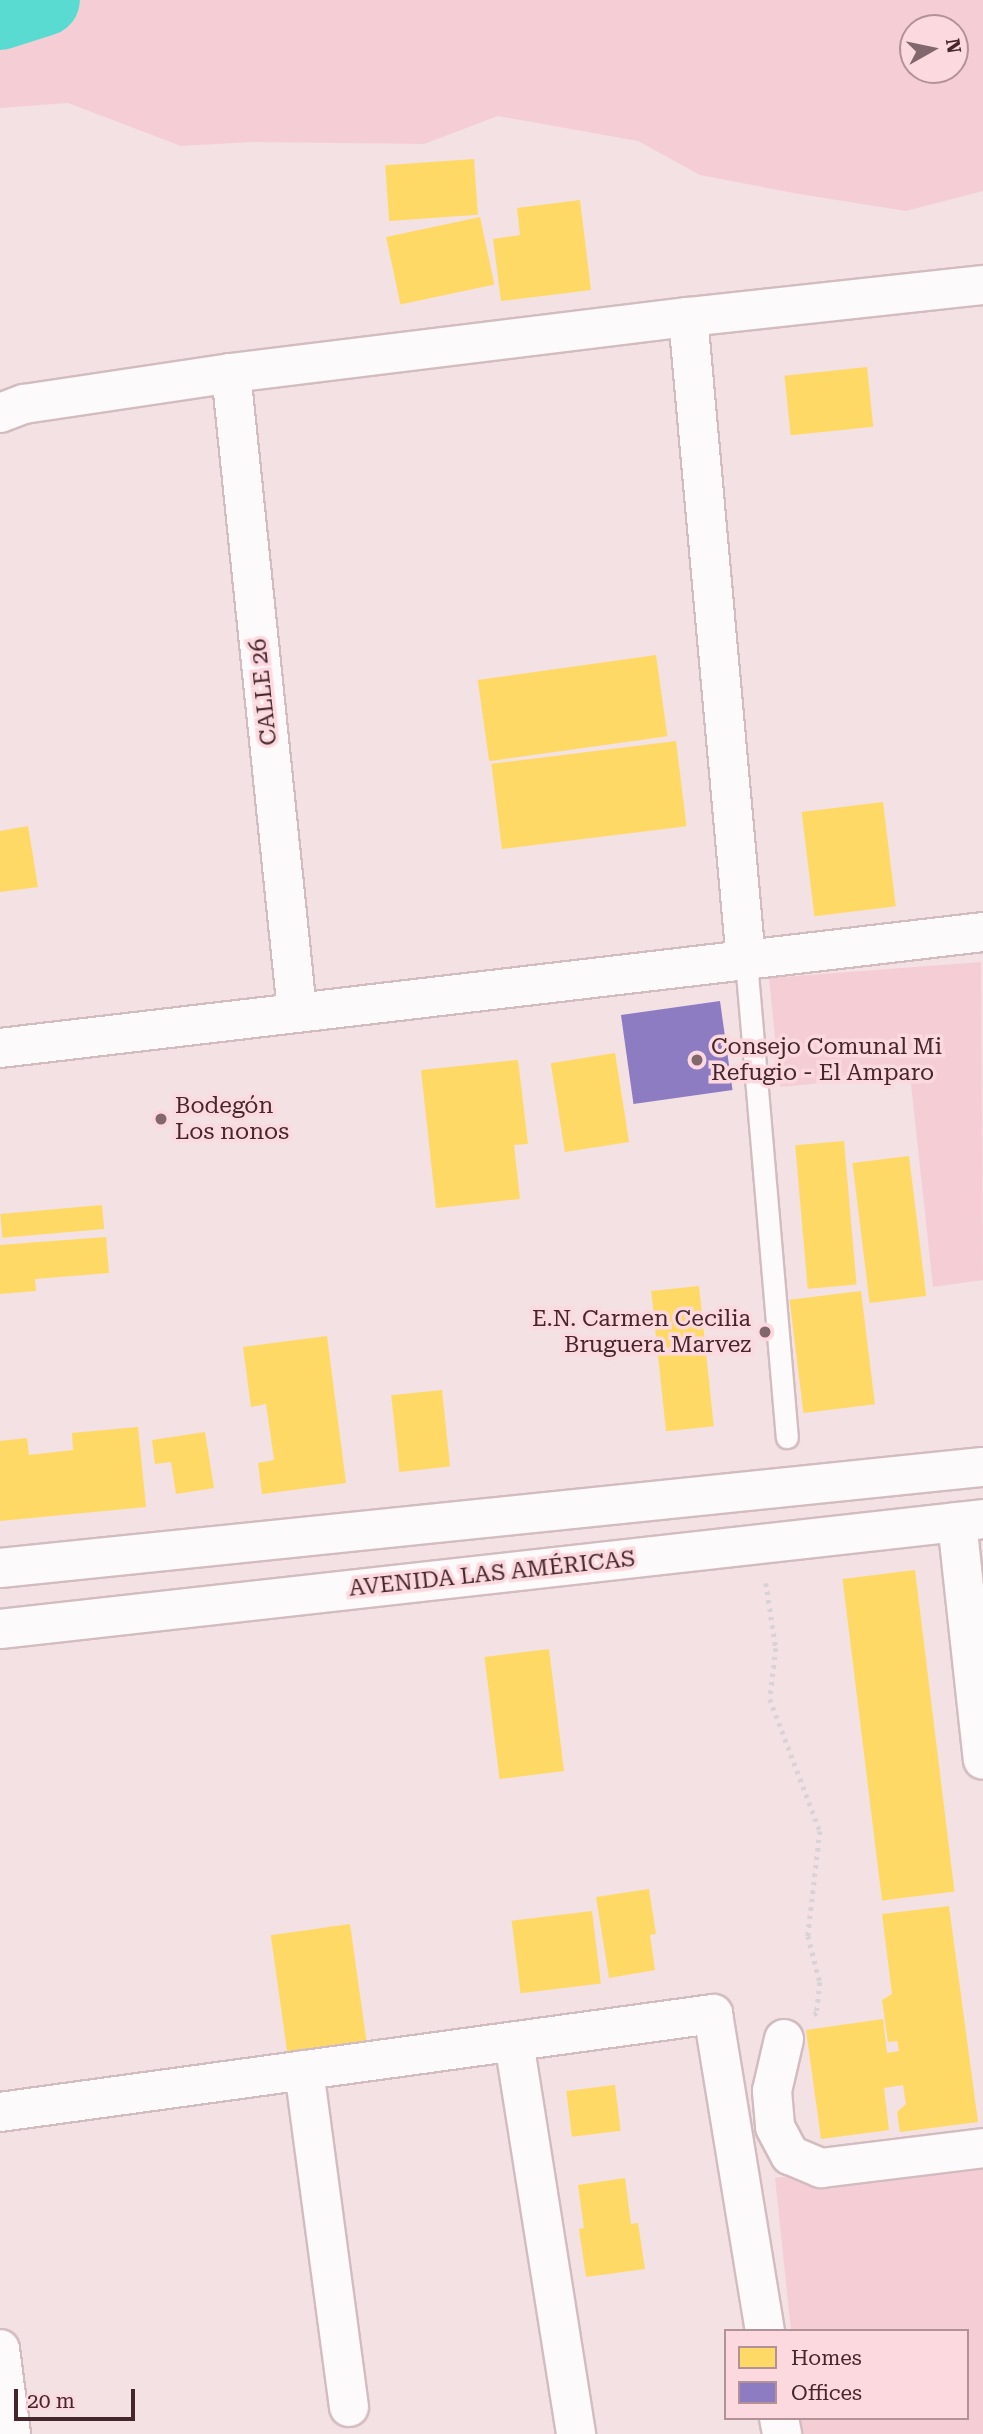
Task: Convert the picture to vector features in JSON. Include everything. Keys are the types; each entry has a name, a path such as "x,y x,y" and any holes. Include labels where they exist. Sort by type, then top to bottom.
{"street":[{"path":"0,413 24,404 231,373 688,317 983,285"},
{"path":"688,317 746,961"},
{"name":"CALLE 26","path":"231,373 298,1011"},
{"path":"0,1048 983,932"},
{"path":"0,1568 983,1467"},
{"path":"970,1521 983,1760"},
{"name":"AVENIDA LAS AMÉRICAS","path":"0,1629 970,1521"},
{"path":"0,2112 713,2014 765,2329"},
{"path":"784,2039 772,2091 775,2127 790,2155 821,2168 983,2148"},
{"path":"514,2042 576,2434"},
{"path":"304,2070 349,2407"},
{"path":"0,2349 11,2434"}],"lane":[{"path":"746,961 786,1437"}],"path":[{"path":"760,1544 776,1648 770,1699 820,1831 808,1936 820,1982 817,2012 784,2039"}],"shaded area":[{"path":"0,0 983,0 983,191 906,211 700,175 638,141 498,116 424,144 252,142 181,146 68,103 0,108"},
{"path":"981,962 983,1280 933,1287 910,1075 780,1087 769,978"},
{"path":"983,2146 983,2434 802,2434 800,2420 969,2420 969,2329 791,2329 775,2178"}],"building: Homes":[{"path":"474,159 478,215 389,221 385,165"},
{"path":"580,200 591,290 501,301 493,239 520,235 517,208"},
{"path":"480,217 494,284 400,304 386,237"},
{"path":"867,367 873,427 791,435 784,376"},
{"path":"656,655 667,736 489,761 478,680"},
{"path":"676,741 686,826 502,849 491,764"},
{"path":"883,802 896,906 814,916 802,812"},
{"path":"28,826 38,887 0,892 0,831"},
{"path":"615,1053 629,1142 565,1152 551,1063"},
{"path":"518,1060 528,1144 514,1145 520,1199 436,1208 421,1070"},
{"path":"844,1141 857,1284 808,1289 795,1145"},
{"path":"909,1156 926,1296 870,1303 852,1163"},
{"path":"102,1205 104,1229 2,1238 0,1214"},
{"path":"106,1237 109,1273 35,1279 36,1291 0,1294 0,1245"},
{"path":"699,1286 714,1426 666,1431 651,1291"},
{"path":"861,1291 875,1404 803,1413 790,1300"},
{"path":"327,1336 346,1483 262,1494 258,1463 274,1460 266,1404 251,1407 243,1347"},
{"path":"442,1390 450,1467 399,1472 391,1395"},
{"path":"138,1427 146,1507 0,1521 0,1441 27,1438 29,1455 73,1450 72,1433"},
{"path":"205,1432 214,1488 176,1494 171,1462 155,1464 152,1440"},
{"path":"915,1570 954,1892 882,1900 843,1579"},
{"path":"549,1649 564,1771 499,1779 484,1657"},
{"path":"649,1889 656,1934 650,1935 655,1970 609,1978 596,1897"},
{"path":"949,1906 978,2122 900,2132 897,2112 906,2104 903,2085 884,2088 889,2130 821,2139 806,2030 883,2019 887,2053 899,2051 897,2041 888,2042 882,2000 892,1994 882,1914"},
{"path":"592,1911 601,1983 521,1993 512,1921"},
{"path":"350,1924 367,2043 287,2054 271,1935"},
{"path":"615,2085 621,2131 572,2137 566,2091"},
{"path":"625,2178 631,2224 638,2223 645,2269 586,2277 579,2229 584,2228 578,2185"}],"building: Offices":[{"path":"720,1001 733,1090 633,1104 621,1015"}],"waterway":[{"path":"0,14 44,0"}],"place":[{"name":"Consejo Comunal Mi Refugio - El Amparo","path":"697,1060"},
{"name":"Bodegón Los nonos","path":"161,1119"},
{"name":"E.N. Carmen Cecilia Bruguera Marvez","path":"765,1332"}]}
